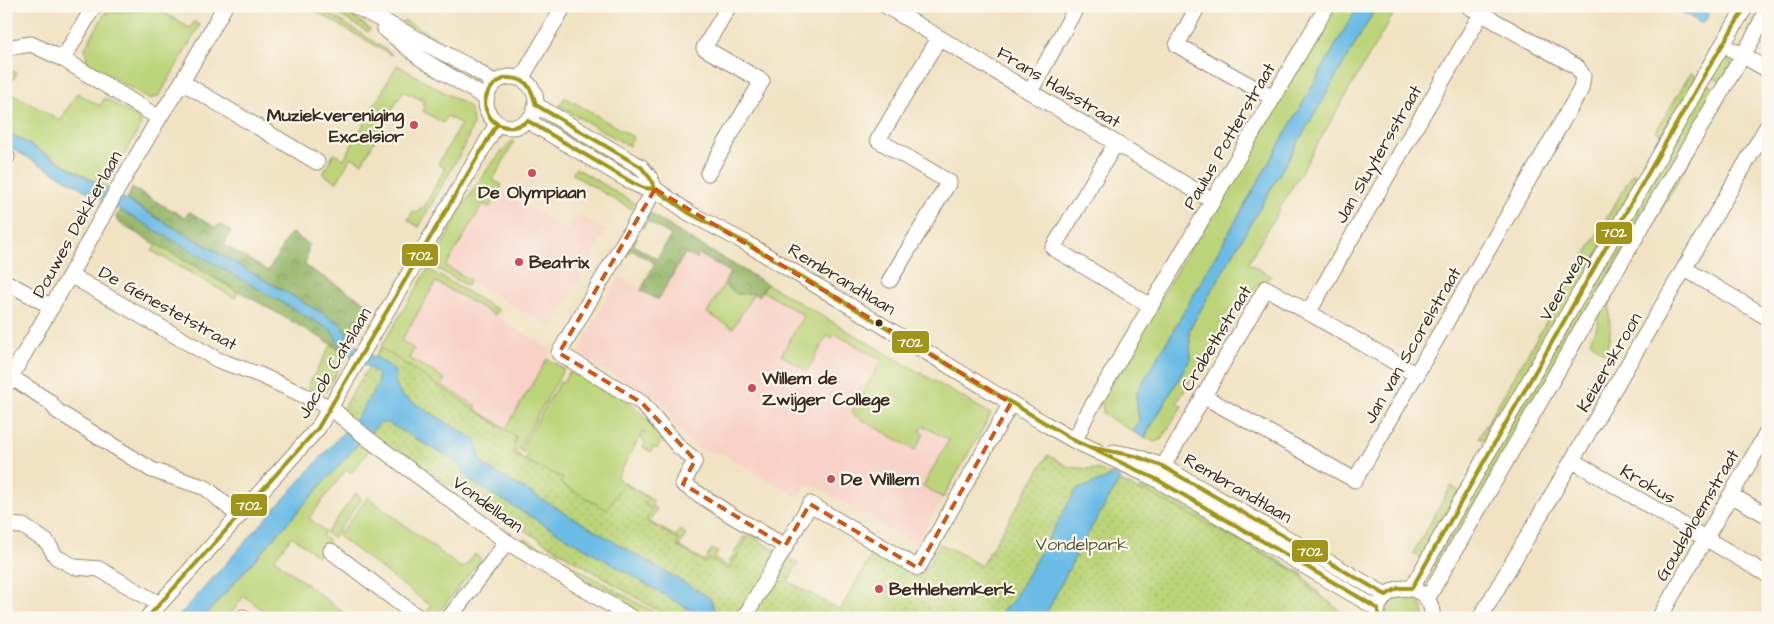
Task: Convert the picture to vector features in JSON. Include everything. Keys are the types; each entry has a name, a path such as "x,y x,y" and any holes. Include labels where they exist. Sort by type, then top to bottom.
{"street":[{"path":"63,59 94,6"},
{"name":"Douwes Dekkerlaan","path":"9,381 117,190 225,6"},
{"path":"521,79 564,6"},
{"path":"708,173 762,81 704,48 728,6"},
{"name":"Frans Halsstraat","path":"886,6 1213,201"},
{"path":"1030,92 1077,6"},
{"path":"1198,6 1177,45 1273,98"},
{"name":"Paulus Potterstraat","path":"1082,444 1085,418 1327,6"},
{"name":"Veerweg","path":"1412,588 1492,445 1666,146 1703,77 1746,6"},
{"path":"1427,599 1580,330 1753,38 1768,7"},
{"path":"359,9 470,66 494,82"},
{"path":"359,9 420,58 486,98"},
{"name":"Jan van Scorelstraat","path":"1203,396 1355,480 1581,89 1583,76 1577,67 1474,10"},
{"name":"Jan Sluytersstraat","path":"1308,313 1474,10"},
{"path":"890,280 949,182 878,140 939,38"},
{"path":"6,48 31,44 63,59 159,118"},
{"path":"1723,45 1768,70"},
{"path":"513,77 521,79 528,83 533,90 536,105 532,116 528,121 514,128 497,124 488,115 485,106 487,92 494,82 513,77"},
{"path":"182,82 317,162"},
{"name":"Rembrandtlaan","path":"536,105 641,167 650,178 655,189"},
{"name":"Rembrandtlaan","path":"528,121 633,183 644,188 655,189 689,213 754,248 1082,444 1159,472 1386,595"},
{"name":"Jacob Catslaan","path":"147,618 318,428 497,124"},
{"name":"Keizerskroon","path":"1480,618 1768,125"},
{"path":"1116,143 1053,248 1151,306"},
{"path":"655,189 559,353 642,403 680,447 696,460 683,484 734,517 785,546"},
{"path":"1684,269 1768,318"},
{"name":"De Génestetstraat","path":"70,275 218,360 260,375 331,408"},
{"path":"6,282 52,307"},
{"name":"Crabethstraat","path":"1159,472 1266,288 1417,375"},
{"path":"9,381 50,402 57,411 152,470 206,488 239,516"},
{"path":"744,618 810,504 918,568 1011,403"},
{"name":"Vondellaan","path":"331,408 367,438 507,542 632,618"},
{"name":"Goudsbloemstraat","path":"1660,618 1768,431"},
{"name":"Krokus","path":"1573,461 1768,575"},
{"name":"Rembrandtlaan","path":"1159,472 1378,613"},
{"path":"1731,495 1768,516"},
{"path":"6,525 23,526 47,542 56,557 75,567 99,569 159,604"},
{"path":"449,618 507,542"},
{"path":"331,551 419,618"},
{"path":"1378,613 1386,595 1398,588 1412,588 1423,594 1427,599 1431,606 1432,618"}],"highlighted area":[{"path":"655,189 1011,403 918,568 810,504 785,546 683,484 695,460 642,403 559,353"}],"shaded area":[{"name":"Beatrix","path":"499,190 568,230 577,214 607,231 552,328 447,267 483,203 490,207"},
{"name":"Willem de Zwijger College","path":"685,253 699,254 730,272 708,313 733,328 754,293 759,296 762,291 804,315 781,355 807,371 827,336 835,334 882,360 915,450 924,434 919,431 923,425 949,441 923,486 943,498 918,540 911,541 815,486 804,487 798,497 723,454 700,449 677,428 670,415 669,406 578,354 584,345 582,343 620,277 641,290"},
{"path":"436,281 552,350 507,428 475,409 477,405 440,385 445,379 409,358 401,341"}],"green space":[{"path":"109,6 136,6 143,10 105,13"},
{"path":"136,6 152,6 190,28 194,22 200,25 159,96 149,99 87,62 85,48 105,13 142,10"},
{"path":"307,6 336,18 392,54 391,55"},
{"path":"324,6 339,6 370,29 368,32"},
{"path":"1329,6 1358,6 1137,392 1139,421 1133,432 1103,414 1102,400"},
{"path":"1377,6 1398,6 1248,263 1271,276 1259,282 1250,297 1247,300 1243,300 1216,343 1218,344 1203,370 1198,367 1177,403 1182,406 1162,439 1154,442 1145,437 1191,358 1189,330"},
{"path":"404,20 458,50 456,54 402,23"},
{"path":"1725,59 1733,62 1721,82 1707,74 1719,60"},
{"path":"397,65 468,106 472,115 473,124 465,145 419,227 408,220 413,211 417,213 420,208 423,209 445,168 438,164 461,124 447,116 443,123 423,111 425,106 422,104 424,101 403,91 362,163 351,157 337,182 323,174 334,153 344,159"},
{"path":"13,71 17,73 7,90 60,121 77,93 100,106 104,98 138,117 141,125 106,188 6,131 6,79 8,79"},
{"path":"1691,73 1696,76 1679,116 1661,134 1656,131"},
{"path":"1703,81 1717,89 1439,569 1431,564"},
{"path":"565,97 633,137 629,146 559,106"},
{"path":"1726,97 1612,296 1609,311 1610,331 1608,345 1604,353 1590,341 1598,324 1599,308"},
{"path":"551,118 634,166 650,185 546,125"},
{"path":"512,141 514,142 493,180 502,185 490,207 483,204 446,266 470,280 467,286 431,265 477,184 499,154"},
{"path":"576,168 634,203 631,209 572,174"},
{"path":"1633,173 1637,175 1630,199 1502,420 1484,440 1479,437"},
{"path":"132,188 184,217 190,212 216,228 219,224 231,231 224,245 268,271 292,233 309,245 305,266 373,307 353,344 350,342 341,324 127,200"},
{"path":"121,210 332,331 342,350 122,225 117,221 116,216"},
{"path":"650,213 767,284 759,296 753,293 737,294 724,284 730,272 699,254 696,259 685,253 658,300 641,290 655,263 631,250 626,257 622,255 634,235 637,238 633,245 657,259 671,235 647,221 643,228 640,227 646,214"},
{"path":"157,244 238,292 235,298 152,251"},
{"path":"428,269 498,310 495,315 436,282 401,341 414,349 409,358 445,379 441,385 477,406 475,409 506,428 547,359 564,369 516,453 520,455 521,460 527,458 528,455 520,450 560,382 563,383 569,372 577,376 579,373 630,402 664,437 657,449 653,447 651,452 643,447 646,442 641,439 645,433 643,431 617,478 654,501 651,505 657,509 650,522 676,536 680,530 686,534 679,546 704,561 712,549 718,552 714,559 727,566 744,536 754,542 728,618 375,357"},
{"path":"724,284 737,294 754,293 733,328 707,313"},
{"path":"767,284 991,414 943,498 923,486 949,440 923,426 920,431 924,434 915,450 851,413 882,360 835,334 832,338 827,336 807,371 781,355 804,315 762,291"},
{"path":"331,345 348,354 326,391 319,392 307,387"},
{"name":"Vondelpark","path":"381,348 516,437 513,455 563,478 560,483 607,510 623,483 648,498 644,504 652,509 646,521 679,540 676,545 706,563 709,559 729,570 749,535 798,563 788,581 840,610 874,551 921,577 940,544 981,566 1048,455 1069,467 1101,470 1143,493 1144,490 1300,574 1311,589 1343,613 1344,618 670,618 337,417"},
{"path":"359,443 370,450 351,473 346,470 309,518 325,531 322,536 329,541 318,556 292,536 274,559 350,618 273,618 244,596 228,618 203,618"},
{"path":"1144,484 1301,573 1321,596 1332,604 1331,606 1138,494"},
{"path":"1451,486 1462,493 1425,560 1413,553"},
{"path":"356,493 361,500 333,538 326,533"},
{"path":"368,497 461,568 475,554 481,559 435,618 428,618 425,615 431,606 338,536"},
{"path":"524,538 664,618 647,618 521,543"},
{"path":"1401,596 1410,597 1418,601 1424,613 1424,618 1386,618 1389,604"}],"water":[{"path":"1358,6 1377,6 1189,330 1191,358 1144,438 1133,432 1139,421 1137,392"},
{"path":"1672,6 1697,7 1709,16 1702,24"},
{"path":"6,131 341,324 350,342 390,366 395,372 395,381 401,395 476,440 480,458 485,466 710,598 715,611 729,618 704,618 470,481 452,459 388,423 380,423 359,443 203,618 177,618 359,415 378,383 378,375 342,350 332,331 6,145"},
{"path":"1112,473 1121,478 1079,549 1044,618 1000,618 1003,609 1010,605 1076,490 1108,478"}],"transit line":[{"name":"702","path":"1075,441 1089,447 1135,456 1162,466 1386,595 1398,588 1412,588 1703,77 1746,6"},
{"name":"702","path":"505,78 523,81 530,88 536,105 641,167 650,178 655,189 644,188 633,183 528,121 516,126 504,127 495,122 488,115 485,106 487,96 493,86 505,78"},
{"name":"702","path":"147,618 318,428 497,124"},
{"name":"702","path":"655,189 689,213 746,243"},
{"name":"702","path":"746,243 1075,441"},
{"name":"702","path":"746,243 1075,441"},
{"name":"702","path":"1075,441 1156,479 1362,599 1378,609 1378,618"}],"place":[{"name":"Muziekvereniging Excelsior","path":"414,125"},
{"name":"De Olympiaan","path":"532,173"},
{"name":"Beatrix","path":"519,262"},
{"name":"Willem de Zwijger College","path":"752,388"},
{"name":"De Willem","path":"831,479"},
{"name":"Bethlehemkerk","path":"879,589"}]}
